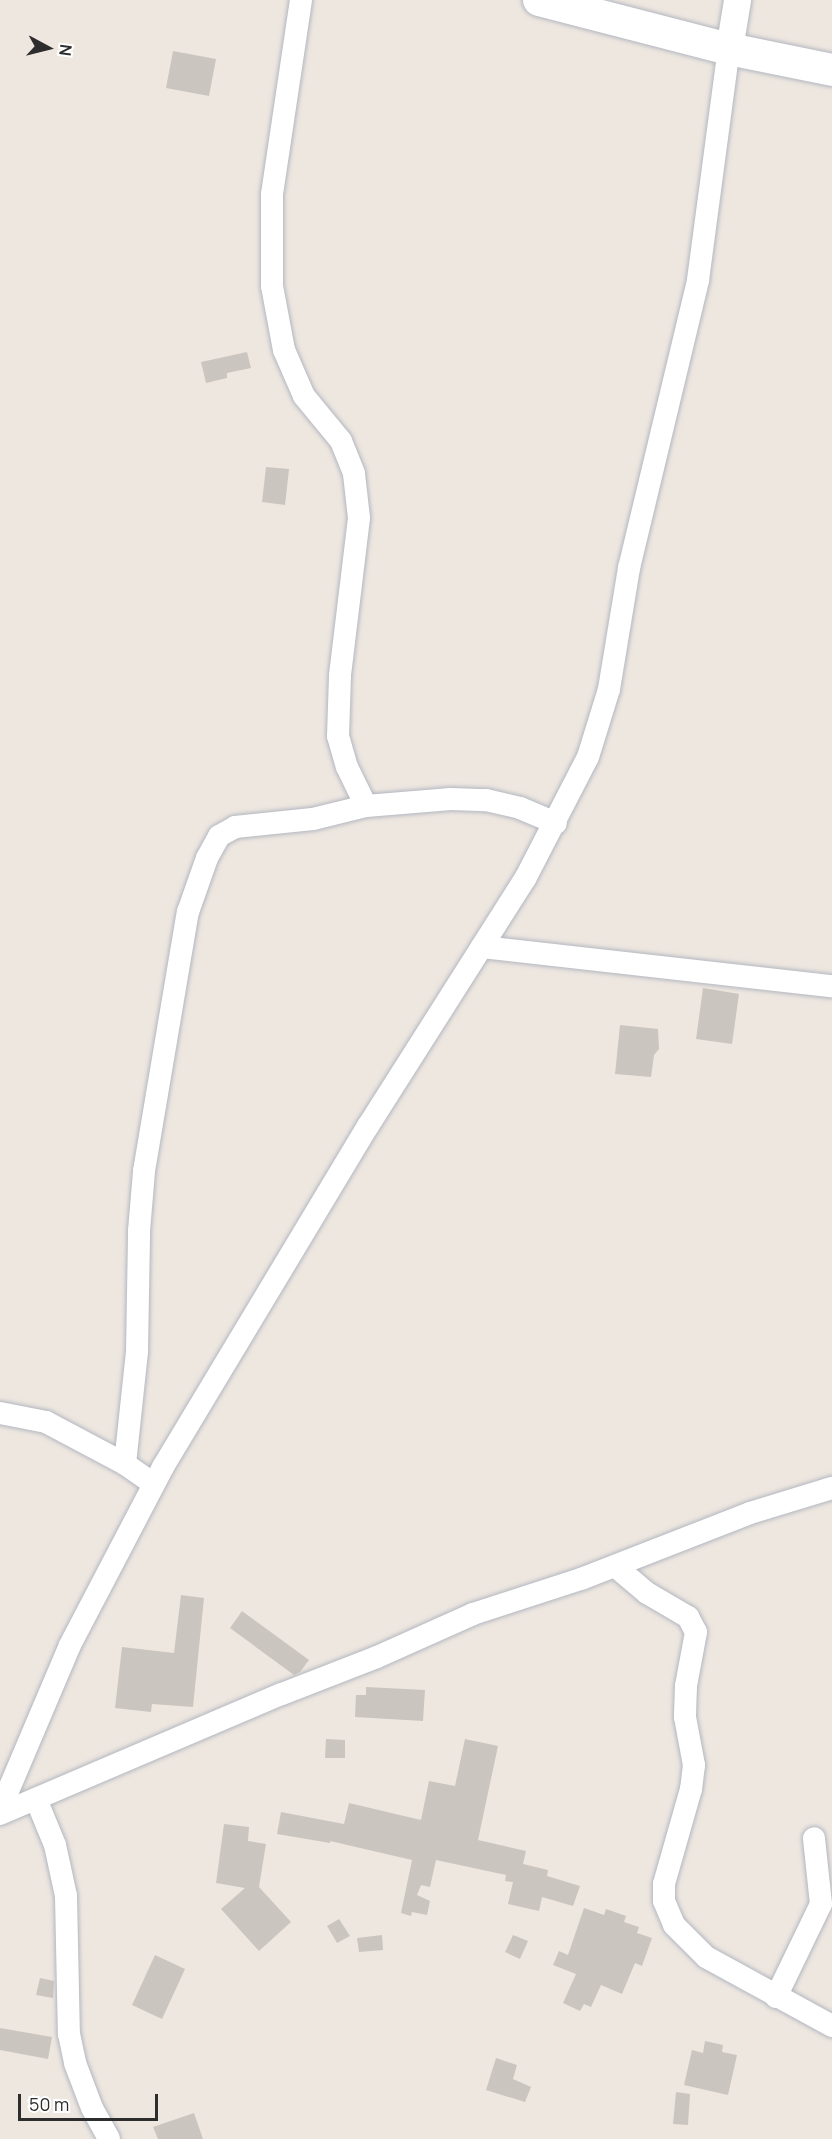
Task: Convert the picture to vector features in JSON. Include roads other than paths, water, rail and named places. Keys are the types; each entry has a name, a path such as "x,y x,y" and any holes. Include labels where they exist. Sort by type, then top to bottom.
{"main road":[{"path":"539,0 729,49 832,70"}],"street":[{"path":"301,0 272,195 272,286 284,350 304,396 341,441 354,474 358,518 340,676 338,736 347,767 366,806"},
{"path":"0,1812 70,1645 154,1484 362,1136 525,879 556,823 588,756 609,689 629,568 698,280 715,172 737,0"},
{"path":"125,1464 137,1351 139,1231 144,1171 188,912 207,858 219,836 235,827 314,819 366,806 451,799 486,800 520,808 556,823"},
{"path":"482,947 832,986"},
{"path":"0,1413 46,1422 125,1464 154,1484"},
{"path":"0,1812 36,1799 282,1694 377,1658 432,1630 615,1566 750,1513 832,1488"},
{"path":"615,1566 647,1593 688,1617 696,1632 686,1686 685,1717 694,1765 691,1789 664,1884 664,1901 674,1925 706,1957 832,2026"},
{"path":"36,1799 55,1845 66,1896 69,2034 75,2063 92,2108 109,2139"},
{"path":"776,1997 821,1904 814,1838"}]}
